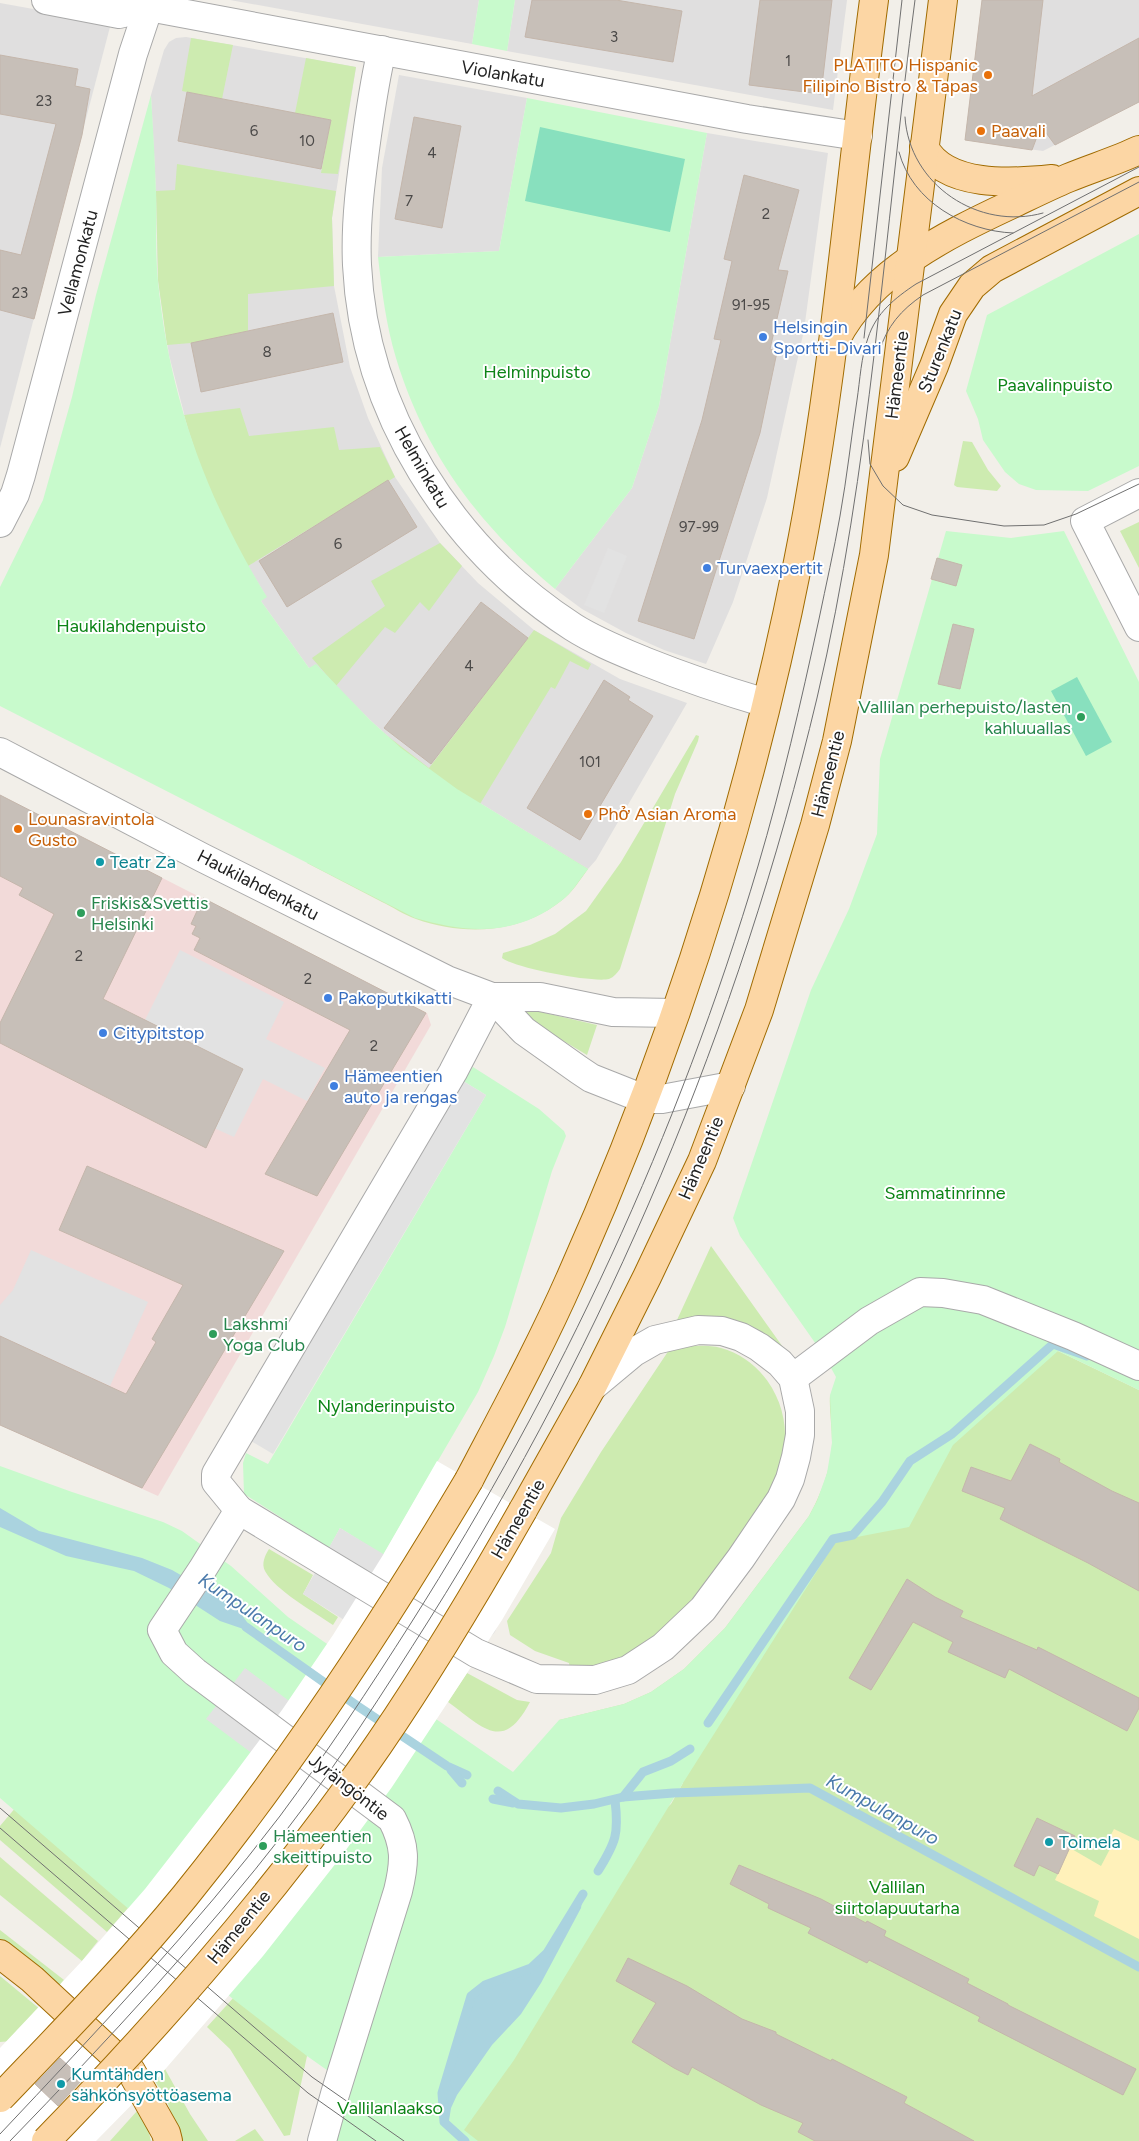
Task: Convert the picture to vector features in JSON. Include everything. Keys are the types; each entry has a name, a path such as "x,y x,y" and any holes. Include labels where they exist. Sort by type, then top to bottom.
{"main road":[{"path":"0,2098 108,1984 185,1896 311,1730 416,1568 469,1480 532,1361 570,1279 644,1099 686,985 723,868 766,703 799,558 830,357 874,0"},
{"name":"Hämeentie","path":"46,2141 155,2028 235,1935 309,1840 363,1766 414,1691 472,1599 592,1387 702,1161 759,1010 798,886 837,741 874,555 943,0"},
{"path":"924,148 929,158 944,169 969,178 1019,182 1068,178"},
{"path":"830,357 834,341 845,322 862,300 911,258 969,225 1068,178 1139,150"},
{"name":"Sturenkatu","path":"883,486 934,366 953,314 972,286 992,269 1139,190"},
{"path":"0,1954 32,1979 131,2071 166,2132 168,2141"}],"street":[{"path":"46,0 119,14 150,4"},
{"name":"Violankatu","path":"150,4 430,61 747,119 858,136"},
{"name":"Vellamonkatu","path":"0,523 15,494 21,475 133,54 150,4"},
{"name":"Helminkatu","path":"382,50 359,190 357,265 364,322 378,382 402,437 425,477 450,515 481,551 538,602 574,628 607,646 692,680 766,703"},
{"path":"1139,493 1085,520 1139,627"},
{"name":"Haukilahdenkatu","path":"0,752 123,817 432,973 492,997 540,997 614,1012 675,1013"},
{"path":"492,997 453,1072 216,1474 216,1482 239,1510 476,1653 537,1679 595,1680 628,1670 663,1647 703,1609 781,1499 790,1479 800,1435 800,1411 792,1378 780,1363 759,1346 741,1337 722,1331 698,1330 655,1340 634,1352 592,1387"},
{"name":"Haukilahdenkatu","path":"492,997 524,1031 579,1070 591,1078 644,1099 662,1099 731,1086"},
{"path":"792,1378 869,1320 920,1292 943,1293 983,1300 1073,1336 1139,1366"},
{"name":"Jyrängöntie","path":"239,1510 162,1630 174,1653 195,1672 392,1819 402,1840 404,1860 398,1891 322,2141"}],"shaded area":[{"path":"230,0 479,0 472,44"},
{"path":"515,0 847,0 833,110 507,51"},
{"path":"982,0 1139,0 1139,102 1043,151 965,140"},
{"path":"0,3 111,23 0,448"},
{"path":"186,37 356,67 332,218 334,286 350,367 368,418 395,477 440,543 478,583 534,630 620,679 687,703 596,860 588,869 457,789 401,748 327,677 309,668 261,601 266,596 245,561 189,433 169,355 158,280 151,95 164,50 169,42 176,38"},
{"path":"399,75 527,98 499,251 378,257 382,168"},
{"path":"707,133 828,153 804,330 767,498 733,602 706,664 664,650 626,633 582,609 555,589 632,488 659,406"},
{"path":"608,548 627,556 604,613 584,605"},
{"path":"0,795 427,1013 431,1025 158,1496 0,1425"},
{"path":"180,950 284,1002 266,1039 325,1068 307,1101 263,1079 234,1137 214,1128 145,1020"},
{"path":"463,1081 486,1095 273,1454 239,1434"},
{"path":"31,1250 148,1302 110,1386 0,1336 0,1305 13,1290"},
{"path":"340,1528 498,1623 495,1632 476,1653 452,1688 303,1594"},
{"path":"245,1668 383,1771 344,1822 206,1719"}],"green space":[{"path":"479,0 515,0 507,51 472,44"},
{"path":"191,38 233,45 222,99 182,91"},
{"path":"306,58 356,67 338,174 321,173 331,120 295,113"},
{"name":"Haukilahdenpuisto","path":"151,95 156,193 157,270 163,324 171,365 181,405 209,484 245,560 267,597 261,601 309,668 316,664 370,720 401,748 457,789 588,869 565,898 544,913 526,921 490,929 453,927 415,918 0,706 0,587 43,500 72,397 96,295"},
{"name":"Helminpuisto","path":"527,98 707,133 659,406 632,488 555,589 502,539 479,513 458,486 422,426 396,358 385,308 378,257 499,251"},
{"path":"540,127 685,159 670,232 525,201"},
{"path":"177,164 336,191 332,218 334,286 248,294 248,331 191,343 167,345 158,280 156,191 175,190"},
{"name":"Paavalinpuisto","path":"1139,234 1139,466 1088,491 1036,490 1019,484 1005,472 983,440 978,419 966,391 987,315"},
{"path":"240,408 249,436 334,427 339,450 380,447 395,477 248,566 227,531 210,493 184,415"},
{"path":"963,441 972,442 988,470 1001,486 997,491 957,487 954,485"},
{"path":"1139,522 1139,568 1120,531"},
{"path":"946,531 1011,538 1064,531 1139,682 1139,1390 1058,1351 953,1445 909,1527 836,1541 683,1783 514,2060 464,2130 478,2141 336,2141 351,2087 233,1999 0,1798 0,1466 163,1522 182,1531 231,1566 288,1617 513,1772 559,1720 624,1704 651,1692 684,1669 725,1628 809,1516 817,1501 827,1473 832,1443 830,1395 836,1377 825,1357 740,1236 733,1218 811,990 849,909 877,834 880,759"},
{"path":"440,543 462,566 429,611 420,602 395,633 385,627 336,686 312,658 385,606 371,581"},
{"path":"534,630 591,664 588,670 570,661 555,689 551,687 480,804 588,869 569,894 545,912 509,926 491,929 453,928 412,917 307,863 381,731 429,768"},
{"name":"Vallilan perhepuisto/lasten kahluuallas","path":"1077,677 1112,742 1086,756 1051,691"},
{"path":"696,735 699,736 698,741 675,794 620,969 617,973 609,979 600,980 571,977 522,966 502,958 503,953 530,945 555,934 586,911 621,862"},
{"path":"528,1009 597,1025 587,1055 525,1018 522,1011"},
{"name":"Nylanderinpuisto","path":"473,1067 539,1109 564,1131 566,1136 552,1171 505,1327 478,1392 383,1555 340,1528 329,1548 244,1494 243,1463 246,1453 268,1464 486,1095 463,1081"},
{"path":"711,1246 787,1353 688,1319 677,1320"},
{"path":"687,1346 721,1348 737,1354 751,1363 763,1375 773,1389 780,1404 784,1421 785,1437 779,1469 768,1494 693,1605 632,1657 571,1674 569,1663 535,1651 510,1635 507,1621 551,1553 561,1518 601,1452 669,1350"},
{"name":"Vallilan siirtolapuutarha","path":"1058,1351 1139,1390 1139,2141 336,2141 351,2087 671,1804 683,1783 559,1720 624,1704 651,1692 684,1669 725,1628 809,1516 818,1499 828,1471 832,1451 830,1395"},
{"path":"269,1549 313,1575 303,1594 338,1617 333,1625 277,1586 270,1578 263,1565"},
{"path":"467,1673 517,1700 530,1702 520,1718 511,1727 502,1731 492,1731 472,1720 448,1702"},
{"path":"22,1800 136,1899 107,1932 0,1840 0,1826"},
{"path":"0,1857 98,1941 82,1961 0,1895"},
{"path":"0,1930 64,1980 59,1986 0,1940"},
{"path":"0,1976 41,2010 12,2041 0,2042"},
{"path":"244,1986 320,2015 307,2056 290,2135 284,2136 230,2049 207,2027"},
{"path":"165,2069 190,2114 208,2141 181,2141 167,2101 155,2081"},
{"path":"137,2111 148,2129 151,2141 110,2141"},
{"path":"255,2129 264,2141 235,2141"}],"sand":[{"path":"1114,1829 1139,1841 1139,1939 1094,1916 1099,1901 1055,1880 1070,1848 1101,1866 1110,1849 1105,1846"}],"water":[{"path":"0,1508 39,1531 142,1558 172,1570 236,1607 255,1633 220,1621 169,1588 134,1571 66,1556 0,1527"},
{"path":"583,1894 581,1908 541,1983 521,2014 492,2045 457,2095 451,2108 448,2127 444,2122 442,2093 471,1996 485,1985 531,1968 547,1953"}],"pier":[{"path":"437,1461 555,1529 502,1620 392,1787 340,1858 263,1956 155,2081 96,2141 0,2141 0,2048 82,1961 145,1889 282,1710 333,1635 383,1555"}],"building":[{"path":"532,0 616,0 682,11 673,62 525,37"},
{"path":"760,0 832,0 821,94 749,85"},
{"path":"982,0 1043,0 1032,96 1139,38 1139,102 1055,145 1041,126 1032,150 965,140"},
{"path":"0,55 78,69 75,86 90,89 82,135 34,319 0,310 0,250 21,255 56,124 0,114"},
{"path":"187,92 331,120 321,169 178,141"},
{"path":"414,117 461,126 442,228 395,219"},
{"path":"744,175 799,190 778,270 788,271 770,349 777,352 760,433 694,639 638,621 702,420 721,340 714,339 732,261 724,259"},
{"path":"333,313 343,362 201,392 191,343"},
{"path":"388,480 417,527 287,607 259,561"},
{"path":"937,558 962,565 956,586 931,579"},
{"path":"481,602 528,638 431,764 384,728"},
{"path":"953,624 974,629 960,689 938,684"},
{"path":"604,680 630,697 628,700 653,716 580,840 527,808"},
{"path":"0,795 162,878 103,999 243,1069 206,1148 0,1043 0,1023 54,914 19,895 23,888 0,876"},
{"path":"203,898 426,1013 317,1196 265,1174 350,1030 194,950 200,938 192,934 196,926 191,924"},
{"path":"87,1166 284,1251 142,1488 0,1425 0,1336 126,1394 156,1342 152,1339 183,1285 59,1230"},
{"path":"1030,1444 1060,1459 1059,1462 1112,1491 1139,1503 1139,1591 1000,1519 1005,1508 962,1491 971,1467 1011,1481"},
{"path":"907,1579 935,1597 963,1611 960,1617 1037,1650 1038,1647 1139,1698 1139,1708 1127,1731 1009,1669 1005,1678 948,1652 953,1642 913,1622 871,1690 849,1678"},
{"name":"Toimela","path":"1037,1818 1075,1836 1058,1874 1039,1865 1034,1876 1014,1866"},
{"path":"739,1865 821,1899 866,1923 867,1921 886,1931 884,1936 969,1979 967,1983 1136,2069 1123,2095 978,2021 980,2017 869,1960 867,1963 808,1933 811,1928 768,1908 769,1904 730,1884"},
{"path":"628,1958 687,1986 742,2019 776,2032 776,2034 831,2061 832,2059 907,2097 904,2103 974,2141 815,2141 798,2132 803,2123 761,2105 692,2067 688,2075 674,2068 632,2042 656,2003 616,1981"},
{"name":"Kumtähden sähkönsyöttöasema","path":"60,2058 83,2079 58,2106 35,2084"}],"waterway":[{"path":"708,1723 833,1539 853,1535 882,1502 910,1461 952,1434 1053,1344 1087,1356"},
{"name":"Kumpulanpuro","path":"246,1627 356,1705 447,1766 467,1775"},
{"path":"623,1797 643,1772 671,1761 690,1749"},
{"path":"451,1770 462,1783"},
{"name":"Kumpulanpuro","path":"498,1791 518,1804 561,1808 594,1804 623,1797 673,1793 810,1788 1139,1967"},
{"path":"493,1799 513,1803"},
{"path":"598,1871 615,1837 617,1821 615,1800"},
{"path":"465,2141 444,2122 442,2093 471,1996 485,1985 531,1968 547,1953 583,1894"}],"tram line":[{"path":"864,338 902,0"},
{"path":"10,2141 118,2027 222,1910 288,1828 361,1726 429,1620 494,1512 554,1402 610,1290 661,1175 707,1059 749,940 785,820 817,698 851,525 864,438 915,0"},
{"path":"905,117 909,141 919,163 934,182 952,197 972,208 995,215 1019,217 1043,213"},
{"path":"899,152 906,170 916,185 928,199 943,211 977,227 1013,233"},
{"path":"0,2134 109,2018 214,1899 297,1793 331,1745 411,1623 466,1534 566,1351 611,1257 653,1162 691,1065 726,966 758,866 791,743 819,619 842,501 862,361 871,329 887,307 916,284 1139,167"},
{"path":"879,352 886,334 896,319 923,295 1139,182"},
{"path":"868,440 870,464 883,486 903,505 932,515 1004,526 1044,525 1076,514 1139,484"},
{"path":"0,1808 312,2077 404,2141"},
{"path":"0,1828 308,2093 376,2141"}],"place":[{"name":"PLATITO Hispanic Filipino Bistro & Tapas","path":"988,75"},
{"name":"Paavali","path":"981,131"},
{"name":"Helsingin Sportti-Divari","path":"763,337"},
{"name":"Turvaexpertit","path":"707,568"},
{"name":"Vallilan perhepuisto/lasten kahluuallas","path":"1081,717"},
{"name":"Phở Asian Aroma","path":"588,814"},
{"name":"Lounasravintola Gusto","path":"18,829"},
{"name":"Teatr Za","path":"100,862"},
{"name":"Friskis&Svettis Helsinki","path":"81,913"},
{"name":"Pakoputkikatti","path":"328,998"},
{"name":"Citypitstop","path":"103,1033"},
{"name":"Hämeentien auto ja rengas","path":"334,1086"},
{"name":"Lakshmi Yoga Club","path":"213,1334"},
{"name":"Toimela","path":"1049,1842"},
{"name":"Hämeentien skeittipuisto","path":"263,1846"},
{"name":"Kumtähden sähkönsyöttöasema","path":"61,2084"}],"park label":[{"name":"Sammatinrinne","path":"945,1193"},
{"name":"Vallilanlaakso","path":"390,2108"}]}
